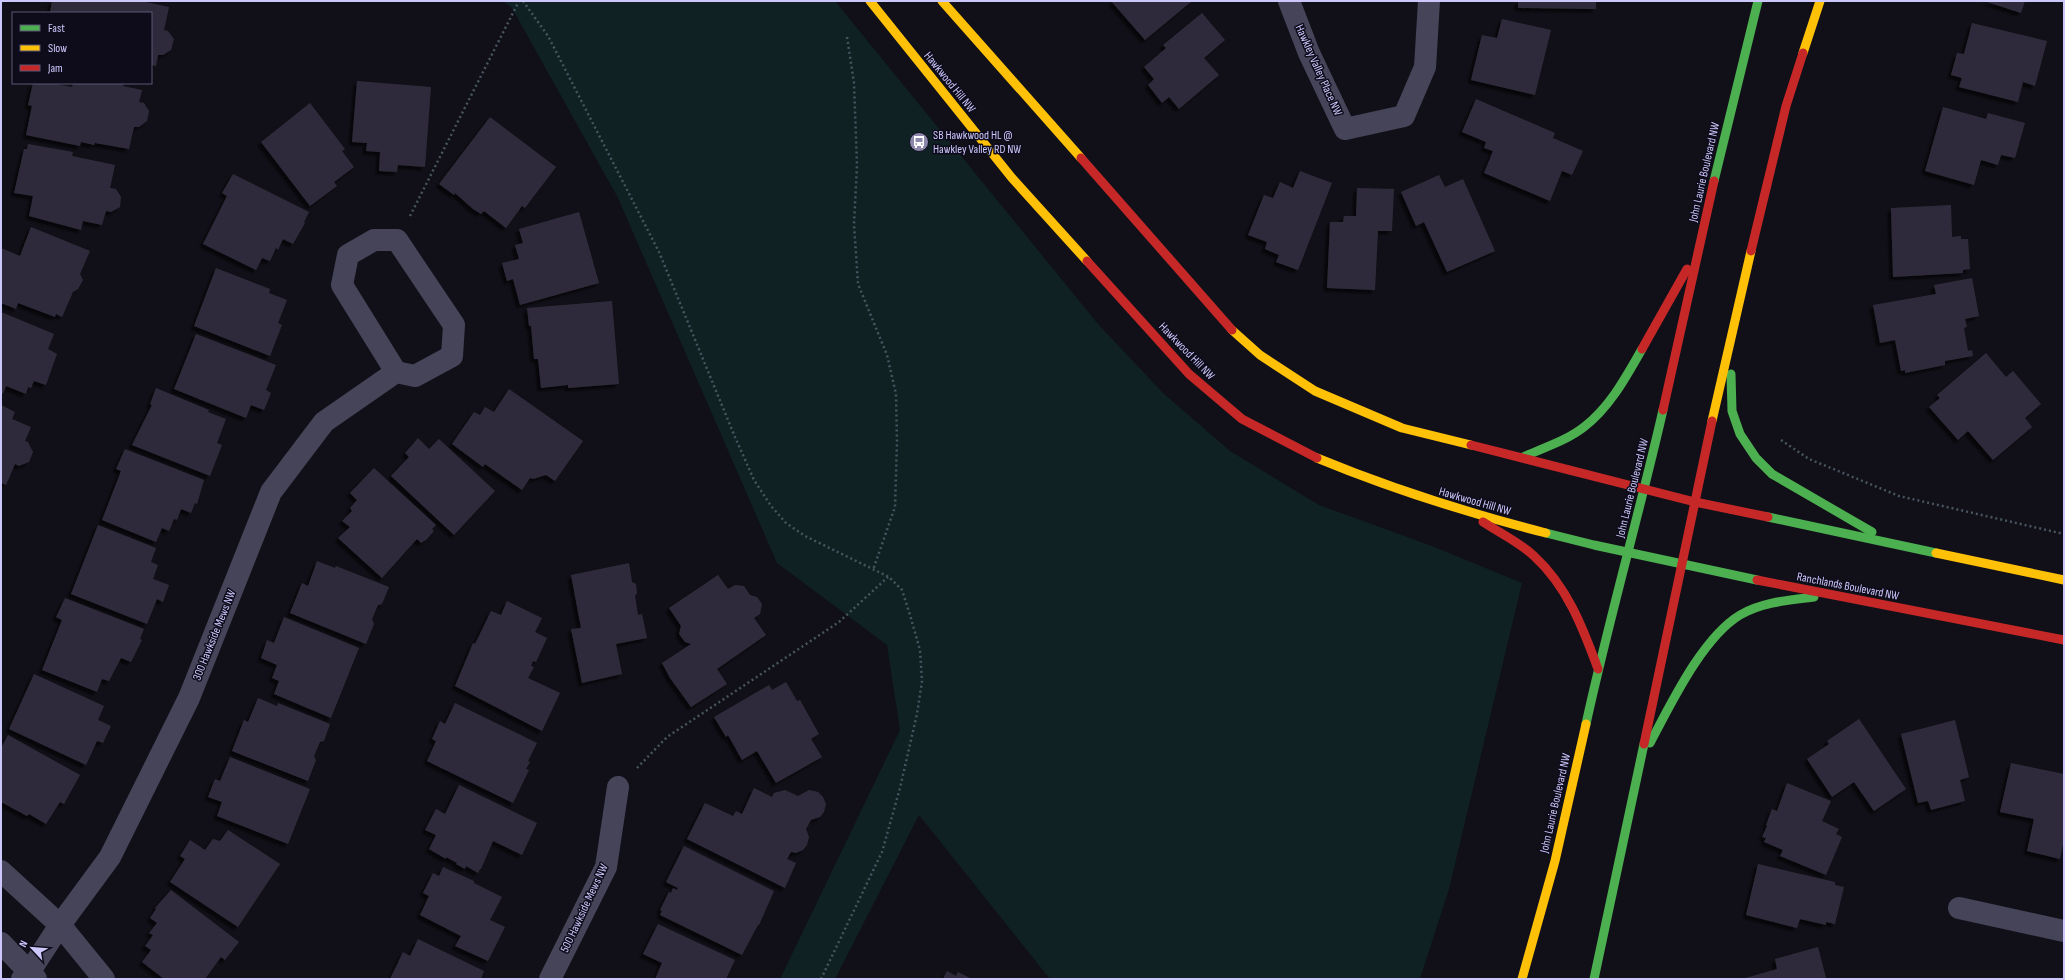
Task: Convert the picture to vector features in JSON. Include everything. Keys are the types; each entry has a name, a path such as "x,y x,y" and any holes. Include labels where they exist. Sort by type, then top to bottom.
{"main road":[{"name":"Hawkwood Hill NW","path":"870,1 1012,178 1195,379 1242,419 1309,454 1370,480 1472,514 1628,552"},
{"path":"942,1 1229,326 1260,355 1315,391 1402,428 1523,457 1695,502 2064,580"},
{"name":"John Laurie Boulevard NW","path":"1522,979 1554,861 1598,669 1645,489 1698,249 1758,1"},
{"path":"1594,979 1729,340 1786,106 1820,1"},
{"path":"1523,457 1558,442 1583,428 1594,418 1611,398 1620,387 1698,249"},
{"path":"1729,340 1732,411 1740,434 1756,458 1772,474 1889,542"},
{"path":"1472,514 1537,559 1568,598 1577,614 1598,669"},
{"name":"Ranchlands Boulevard NW","path":"1628,552 1828,595 2064,640"},
{"path":"1638,765 1681,686 1713,641 1740,615 1765,606 1789,600 1828,595"}],"street":[{"name":"Hawkley Valley Place NW","path":"1289,1 1309,53 1345,129 1404,116 1425,67 1429,1"},
{"path":"374,240 397,240 454,325 452,356 415,376 396,372 342,285 348,255 374,240"},
{"name":"300 Hawkside Mews NW","path":"29,976 60,925 110,857 189,698 270,492 324,422 396,372"},
{"name":"500 Hawkside Mews NW","path":"550,979 606,867 618,787"},
{"path":"1,871 60,925 104,979"},
{"path":"1959,908 2064,931"},
{"path":"1,943 29,976"}],"path":[{"path":"397,240 520,1"},
{"path":"523,1 548,36 660,252 754,480 771,506 786,523 805,536 889,577 902,590 920,650 922,681 917,714 900,788 882,852 822,979"},
{"path":"847,37 854,83 857,158 854,224 858,284 887,354 896,394 897,442 895,507 873,570"},
{"path":"1781,440 1809,460 1899,496 2064,534"},
{"path":"618,787 667,737 839,622 889,577"}],"shaded area":[{"path":"503,1 835,1 1098,324 1163,393 1230,451 1319,505 1432,546 1522,583 1449,889 1420,979 1050,979 919,815 835,979 780,979 900,730 887,645 777,563 618,198 512,8"}],"building":[{"path":"52,1 141,1 169,7 164,30 168,31 174,39 171,50 163,55 158,55 156,66 152,65 152,12 50,12"},
{"path":"1111,1 1192,1 1145,40"},
{"path":"1518,1 1596,1 1596,9 1518,8"},
{"path":"1984,1 2025,1 2021,13"},
{"path":"1202,13 1225,40 1204,58 1219,75 1179,109 1169,97 1162,103 1148,85 1154,79 1144,67 1166,48 1163,45"},
{"path":"1502,19 1551,30 1535,95 1471,80 1482,35 1497,38"},
{"path":"1972,23 2047,41 2035,86 2023,82 2018,102 1959,87 1962,78 1951,75 1957,53 1964,54"},
{"path":"357,81 431,87 425,167 398,165 397,172 379,171 380,152 366,151 367,143 352,142"},
{"path":"33,84 57,84 72,87 73,84 124,84 123,86 142,90 139,102 144,103 149,111 147,121 139,127 134,127 129,149 81,142 80,146 26,135 32,106 28,105"},
{"path":"1476,99 1555,133 1553,138 1583,151 1572,175 1562,171 1550,201 1484,173 1493,151 1484,148 1486,142 1462,132"},
{"path":"310,103 345,149 342,151 354,167 334,182 337,186 310,206 261,142"},
{"path":"1943,107 1986,119 1988,113 2025,123 2015,158 2001,155 1998,165 1981,160 1974,185 1925,171"},
{"path":"490,117 556,167 525,208 522,206 506,228 484,211 481,214 473,209 455,193 454,195 439,184"},
{"path":"28,144 73,152 72,156 115,165 110,188 116,189 121,197 120,207 111,212 106,211 102,225 83,221 81,230 29,216 33,196 14,193 24,149 27,149"},
{"path":"1300,171 1332,183 1298,270 1276,262 1279,255 1265,249 1267,242 1248,235 1264,195 1273,198 1280,182 1293,188"},
{"path":"233,174 309,212 304,222 305,223 293,244 283,239 278,250 276,248 270,261 262,258 256,270 203,244 227,196 222,193"},
{"path":"1439,175 1445,187 1463,179 1495,251 1447,272 1424,222 1416,226 1401,192"},
{"path":"1357,188 1394,189 1392,231 1378,231 1375,290 1327,288 1330,222 1343,222 1344,216 1356,216"},
{"path":"1951,205 1952,237 1961,236 1961,239 1968,239 1970,269 1963,270 1963,273 1893,277 1891,208"},
{"path":"579,212 599,283 520,305 513,279 507,281 502,263 519,259 515,245 523,243 519,229"},
{"path":"31,227 90,251 80,274 83,280 78,289 73,292 62,317 56,314 55,317 18,303 16,309 1,303 1,248 20,256"},
{"path":"216,268 270,289 269,293 287,300 278,323 282,325 270,356 194,326"},
{"path":"1972,278 1979,316 1965,319 1967,327 1964,328 1968,351 1972,350 1973,356 1945,361 1945,365 1905,373 1905,370 1901,371 1895,340 1880,343 1873,305 1936,294 1934,285"},
{"path":"612,301 619,384 568,388 568,385 541,388 538,359 534,359 531,326 529,326 527,308"},
{"path":"1,312 54,334 48,349 57,354 46,385 34,381 31,388 28,387 26,394 6,386 3,394 1,393"},
{"path":"196,334 276,365 266,390 271,393 264,410 251,405 246,418 174,389"},
{"path":"1986,353 2006,377 2013,371 2041,404 2025,418 2032,427 1993,460 1968,431 1958,440 1929,407 1940,398 1937,395"},
{"path":"156,388 209,410 208,412 226,419 217,443 222,445 210,476 132,445 152,405 150,404"},
{"path":"509,389 583,441 555,481 546,475 533,479 530,478 522,490 485,464 483,467 452,444 474,412 480,415 485,407 494,412"},
{"path":"1,405 15,412 12,419 31,427 25,441 28,442 33,452 29,462 19,466 15,464 6,485 1,483"},
{"path":"418,438 429,449 439,439 495,491 454,535 391,476 409,457 405,453"},
{"path":"125,449 204,480 197,504 195,503 191,513 181,509 177,520 174,519 169,531 162,528 156,542 102,520 121,471 116,469"},
{"path":"374,468 436,525 432,529 434,531 426,540 421,543 417,539 382,578 338,538 350,527 342,521 352,511 350,508 357,500 350,493"},
{"path":"98,525 156,548 151,562 158,565 153,579 169,585 163,602 157,599 147,624 71,594"},
{"path":"317,561 335,568 336,566 389,587 382,604 378,605 372,619 374,624 366,644 290,613 302,583 308,586"},
{"path":"629,563 632,582 636,584 637,593 635,596 638,615 642,614 647,638 616,644 622,674 582,683 571,629 581,628 571,575"},
{"path":"718,575 728,589 735,585 744,586 750,595 757,597 762,604 760,614 754,618 766,635 717,669 727,684 691,707 670,678 662,663 691,644 685,642 679,634 681,626 669,608"},
{"path":"65,598 144,629 140,639 142,640 131,662 121,658 109,681 102,679 97,692 42,670 62,620 56,617"},
{"path":"507,601 542,618 535,632 547,638 536,662 533,661 531,666 534,667 528,678 560,693 542,731 455,686 473,643 475,644 491,611 501,615"},
{"path":"284,617 359,648 331,718 274,694 279,681 272,678 277,665 261,658 267,640 274,643"},
{"path":"34,674 104,706 98,720 111,726 103,743 97,741 86,765 9,729"},
{"path":"786,682 797,701 800,700 819,734 811,739 822,757 776,783 757,751 742,760 728,735 726,737 714,717 769,685 772,690"},
{"path":"258,698 277,706 278,703 330,724 324,741 320,742 314,756 316,760 308,781 232,751 244,720 248,722"},
{"path":"455,703 537,743 528,761 530,762 526,769 529,770 513,803 427,761 436,741 432,739 440,721 445,724"},
{"path":"1859,719 1906,789 1874,811 1854,782 1832,797 1807,759 1829,744 1827,741"},
{"path":"1955,720 1969,777 1960,780 1965,801 1931,810 1928,801 1918,803 1901,734"},
{"path":"8,735 80,775 64,804 60,802 46,824 29,814 27,816 1,802 1,748"},
{"path":"230,757 310,789 288,844 217,816 222,802 208,797 215,779 220,781"},
{"path":"2011,763 2064,774 2064,839 2060,859 2027,851 2034,819 2000,812"},
{"path":"1787,783 1831,801 1822,821 1839,829 1836,834 1842,837 1826,875 1780,856 1783,850 1764,842 1766,838 1762,837 1772,809 1777,811"},
{"path":"459,785 537,823 522,855 493,841 478,873 466,866 465,869 456,864 457,863 446,857 446,859 429,849 436,835 425,830 436,809 445,814"},
{"path":"754,788 772,797 774,793 785,790 798,796 809,790 818,792 823,797 826,804 824,812 820,817 811,820 806,829 809,837 807,845 803,850 796,853 791,852 787,859 796,863 785,888 687,839 705,803 733,816 736,811 742,814"},
{"path":"228,830 280,864 238,927 170,882 185,859 180,856 190,840 205,850 213,839 220,841"},
{"path":"684,846 774,891 759,925 742,955 660,915 662,911 660,910 669,892 671,893 673,888 677,890 678,888 666,882"},
{"path":"1758,864 1835,882 1835,885 1844,887 1835,924 1826,922 1826,925 1800,919 1797,928 1746,915"},
{"path":"443,867 474,881 474,883 502,897 490,920 505,927 488,961 455,946 461,936 420,915 429,896 423,893 433,873 439,876"},
{"path":"171,890 239,942 225,960 221,957 205,979 164,979 142,962 151,950 145,946 153,935 149,933 157,923 150,918 156,909 155,908"},
{"path":"658,924 735,960 726,979 655,979 662,963 643,954"},
{"path":"418,939 484,971 481,979 390,979 403,952 410,956"},
{"path":"1818,947 1826,978 1742,979 1777,969 1775,959"},
{"path":"947,971 956,976 958,972 972,979 943,979"}],"traffic: fast":[{"path":"1714,181 1758,1"},
{"path":"1523,457 1570,436 1593,419 1610,401 1642,349"},
{"path":"1731,374 1732,411 1740,434 1756,458 1772,474 1872,532"},
{"path":"1586,724 1604,645 1663,410"},
{"path":"1768,517 1936,553"},
{"path":"1546,533 1594,545 1757,580"},
{"path":"1650,743 1678,691 1700,655 1726,626 1740,615 1757,607 1776,602 1814,597"},
{"path":"1594,979 1644,744"}],"traffic: slow":[{"path":"870,1 1012,178 1087,261"},
{"path":"942,1 1081,158"},
{"path":"1803,53 1820,1"},
{"path":"1712,421 1751,251"},
{"path":"1232,330 1260,355 1315,391 1402,428 1471,445"},
{"path":"1317,458 1430,500 1546,533"},
{"path":"1936,553 2064,580"},
{"path":"1522,979 1555,861 1586,724"}],"traffic: jam":[{"path":"1751,251 1786,106 1803,53"},
{"path":"1081,158 1232,330"},
{"path":"1663,410 1714,181"},
{"path":"1087,261 1189,374 1242,419 1317,458"},
{"path":"1642,349 1687,269"},
{"path":"1644,744 1712,421"},
{"path":"1471,445 1695,502 1768,517"},
{"path":"1483,522 1516,542 1534,556 1546,568 1565,594 1573,608 1598,669"},
{"path":"1757,580 2064,640"}],"place":[{"name":"SB Hawkwood HL @ Hawkley Valley RD NW","path":"919,142"}]}
